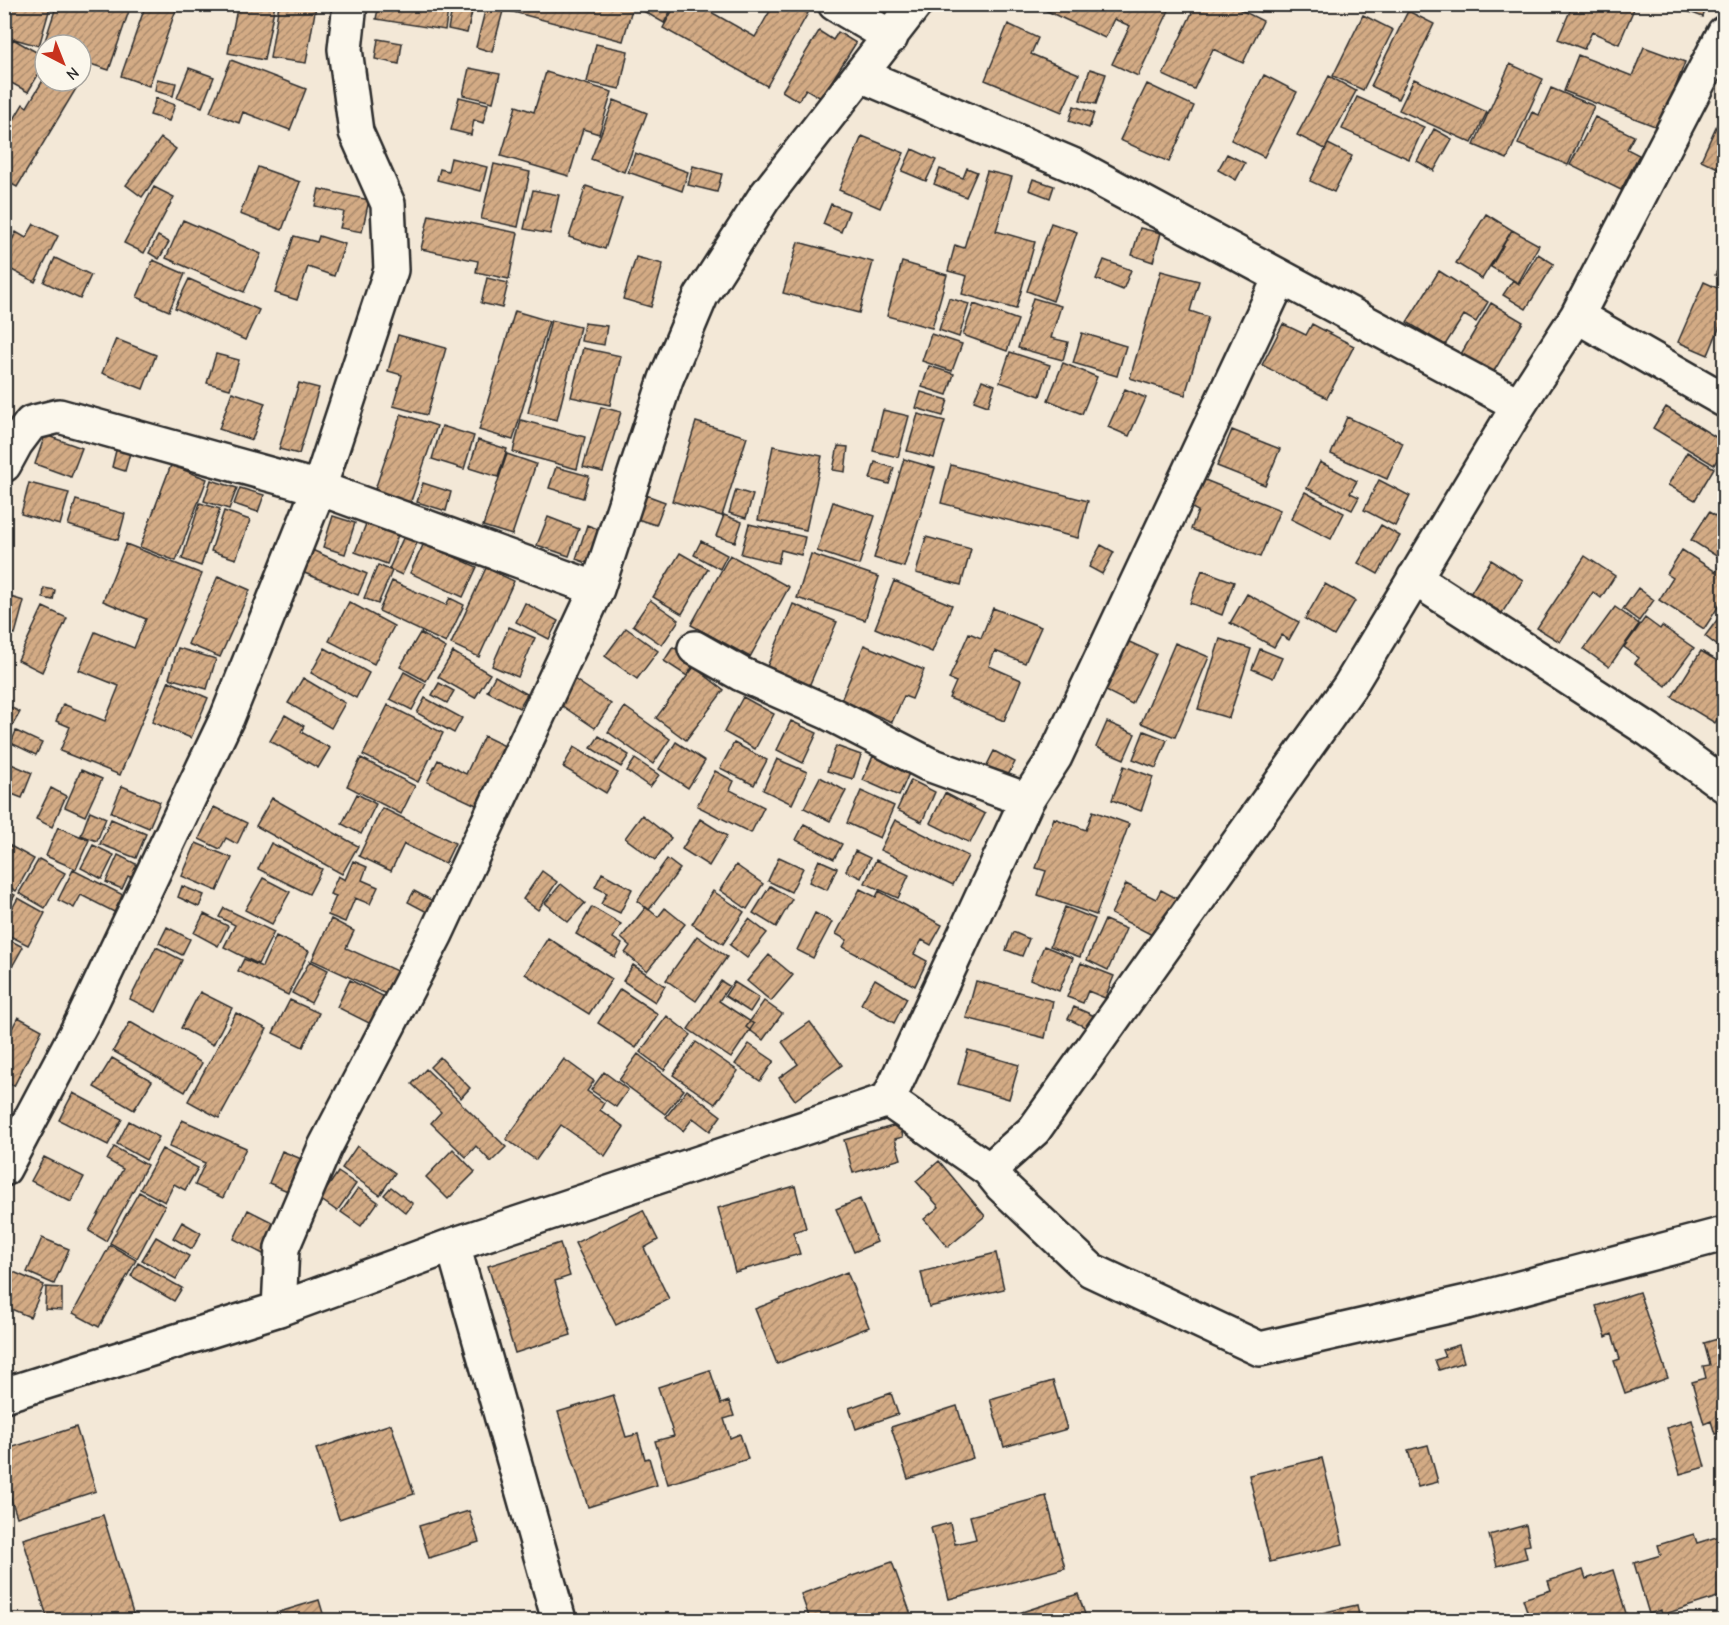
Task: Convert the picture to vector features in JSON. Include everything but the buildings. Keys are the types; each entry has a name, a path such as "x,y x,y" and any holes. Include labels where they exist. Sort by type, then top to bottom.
{"street":[{"path":"4,1169 83,1020 227,718 319,488 391,270 387,204 357,132 345,49 350,4"},
{"path":"835,4 891,37"},
{"path":"279,1310 282,1248 325,1147 436,934 597,589 666,379 701,296 764,198 915,4"},
{"path":"989,1170 1034,1130 1349,687 1519,405 1577,316 1725,33"},
{"path":"861,75 1075,166 1169,214 1280,278 1519,405"},
{"path":"4,1395 279,1310 453,1245 888,1100 1026,800 1056,757 1280,278"},
{"path":"1577,316 1725,400"},
{"path":"4,465 16,443 31,423 58,416 319,488 597,589"},
{"path":"1414,578 1648,730 1725,785"},
{"path":"694,648 741,674 829,713 928,764 1026,800"},
{"path":"888,1100 989,1170 1002,1186 1091,1270 1260,1349 1467,1302 1725,1234"},
{"path":"453,1245 559,1620"}]}
